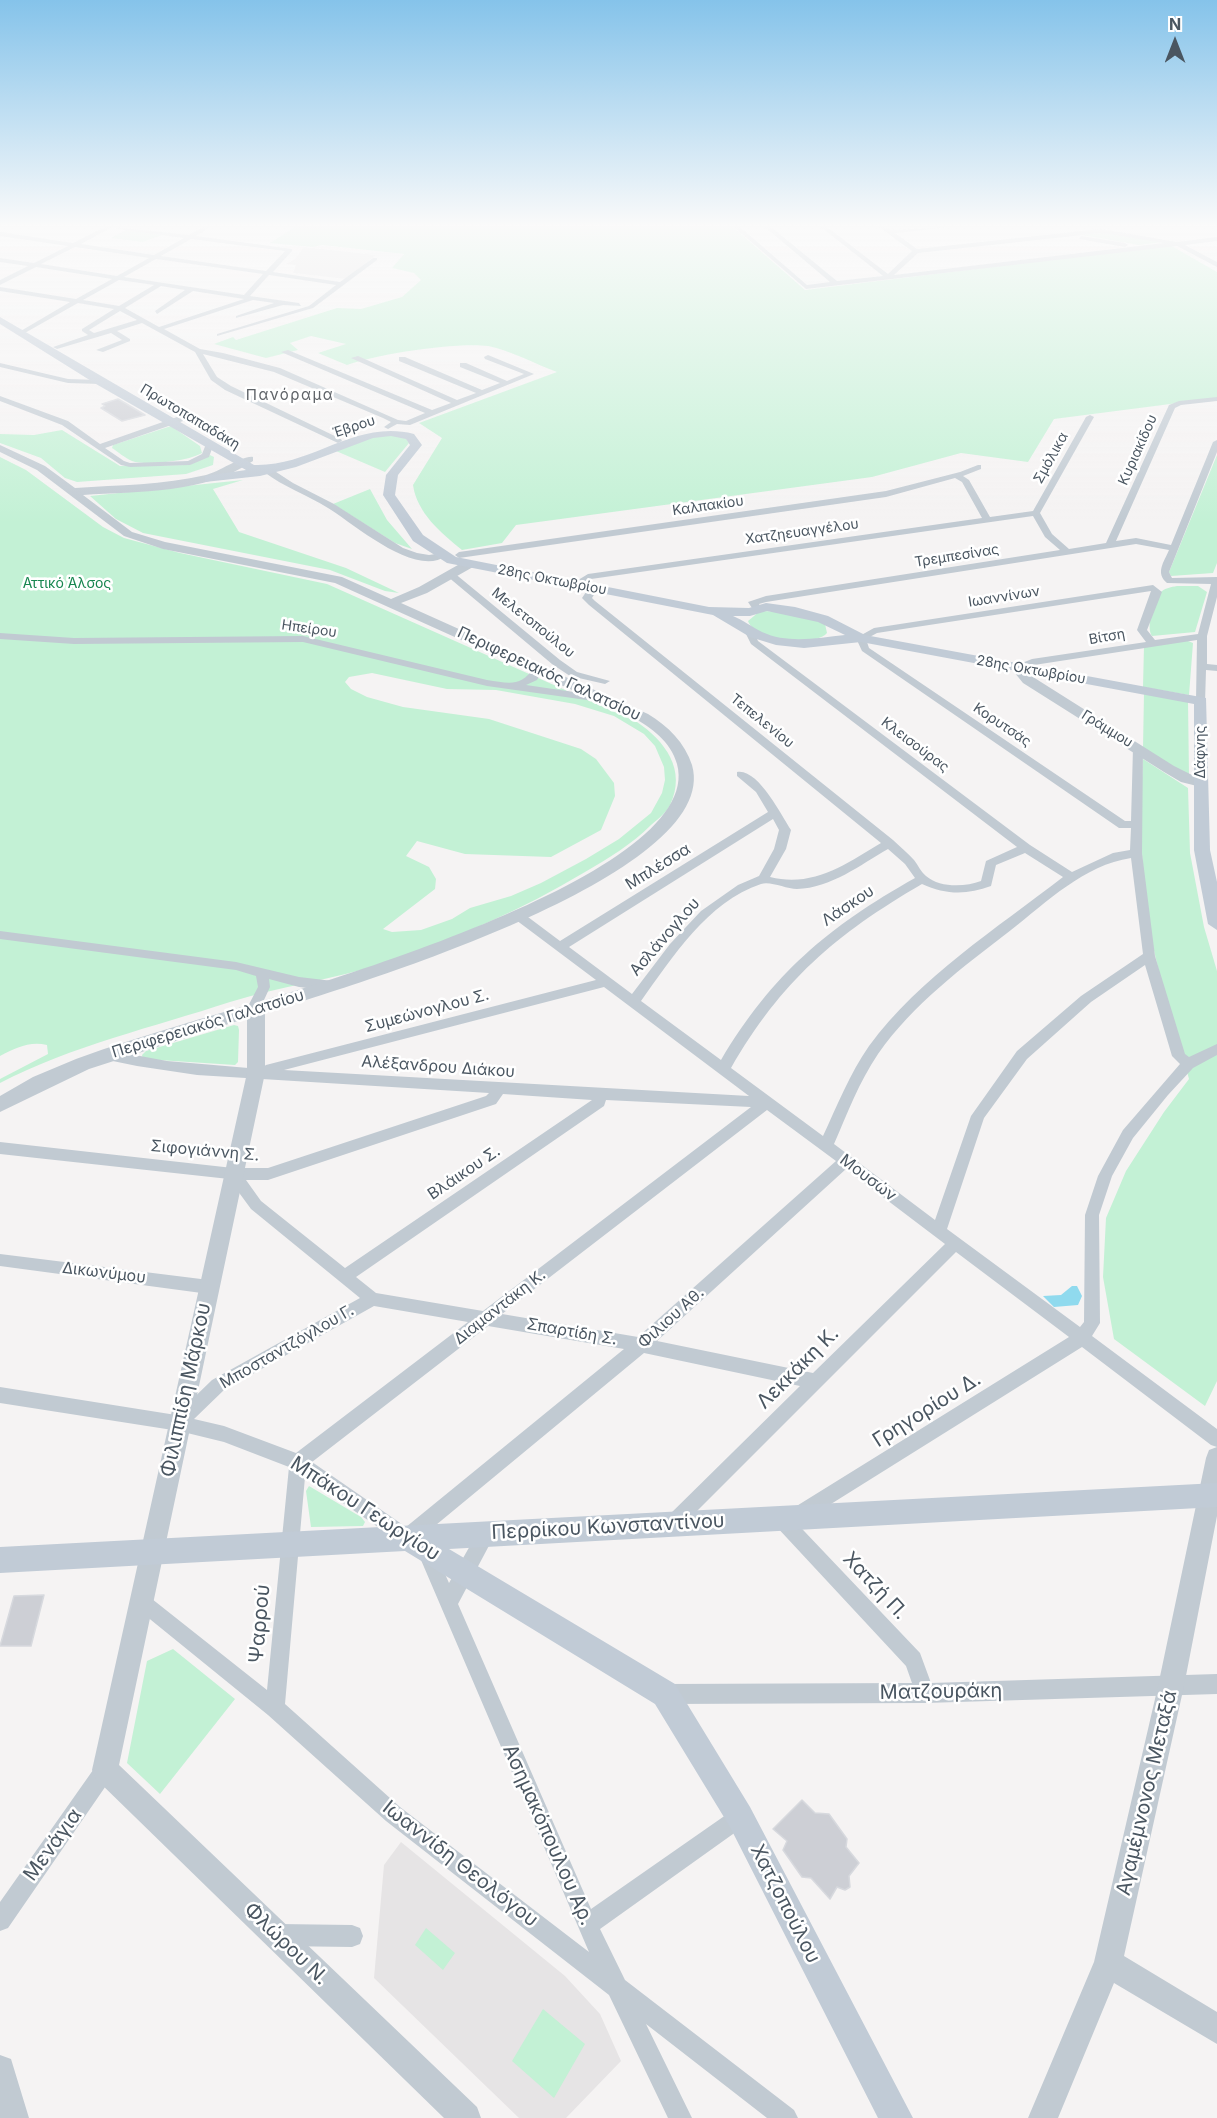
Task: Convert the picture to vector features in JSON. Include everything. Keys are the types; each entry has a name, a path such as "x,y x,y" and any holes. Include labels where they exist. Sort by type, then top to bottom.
{"main road":[{"name":"Πρωτοπαπαδάκη","path":"13,326 57,346 175,421 246,462"},
{"name":"Πρωτοπαπαδάκη","path":"17,326 100,382 175,421 224,455 246,462"},
{"name":"Έβρου","path":"246,462 271,464 364,431 392,424 410,426"},
{"path":"410,426 422,433 429,443 406,475 403,494 430,534 461,565"},
{"name":"Έβρου","path":"246,462 267,470 294,464 376,434 392,432 410,436 416,445 392,475 389,495 412,532 442,556 461,565"},
{"path":"209,479 267,470"},
{"name":"28ης Οκτωβρίου","path":"461,565 750,619 785,642 804,644 861,638"},
{"name":"28ης Οκτωβρίου","path":"750,619 776,608 795,610 815,616 861,638 1201,701"},
{"path":"824,642 831,634 829,624"},
{"name":"Δάφνης","path":"1201,701 1202,850 1217,924"},
{"name":"Περρίκου Κωνσταντίνου","path":"0,1560 290,1544 416,1543 486,1534 1212,1495"},
{"name":"Μπάκου Γεωργίου","path":"416,1543 665,1694"},
{"name":"Χατζοπούλου","path":"665,1694 740,1817 896,2118"}],"street":[{"path":"24,331 33,326"},
{"path":"91,326 84,330 92,335"},
{"path":"57,346 125,326"},
{"path":"152,326 198,351 223,355 277,370 392,424"},
{"path":"158,329 167,326"},
{"path":"219,335 249,326"},
{"path":"100,350 128,340 111,330"},
{"path":"198,351 214,378 228,388 338,441"},
{"path":"285,352 432,413"},
{"name":"Έβρου","path":"410,426 432,413 530,374 488,357"},
{"path":"355,358 456,403"},
{"path":"402,358 482,393"},
{"path":"0,365 68,381 100,382"},
{"path":"463,365 506,383"},
{"path":"0,398 65,423 121,463 141,466 199,460 209,451 209,446"},
{"name":"Κυριακίδου","path":"1110,545 1172,406 1179,403 1217,399"},
{"name":"Σμόλικα","path":"1036,513 1090,417"},
{"path":"100,447 175,421"},
{"path":"1217,442 1164,572 1167,580 1217,581"},
{"name":"Περιφερειακός Γαλατσίου","path":"0,448 30,461 128,534 145,540 329,578 397,605 608,700 653,723 674,745 686,769 682,801 670,821 652,839 600,873 520,917 455,945 335,986 108,1055 34,1086 0,1105"},
{"path":"68,490 203,475 225,466 228,460 224,455"},
{"path":"68,490 209,479 246,462"},
{"name":"Καλπακίου","path":"461,565 886,494 911,489 936,479 959,477 978,467"},
{"path":"267,470 333,507 385,542 425,557 442,556"},
{"path":"959,477 965,480 987,519"},
{"path":"1036,513 1048,535 1067,552"},
{"name":"Χατζηευαγγέλου","path":"574,585 588,577 1036,513"},
{"path":"1117,529 1136,542"},
{"name":"Τρεμπεσίνας","path":"750,619 753,602 766,599 1110,545 1136,542 1173,548"},
{"path":"397,605 413,601 423,590 461,565"},
{"name":"Μελετοπούλου","path":"461,565 556,662 574,674 605,681"},
{"name":"Δάφνης","path":"1201,701 1202,636 1217,581"},
{"name":"Τεπελενίου","path":"592,588 587,598 592,603 889,843 909,861 922,879"},
{"name":"Ιωαννίνων","path":"861,638 874,631 1153,588 1157,592 1142,630 1151,642"},
{"name":"Κλεισούρας","path":"750,619 753,642 1026,848 1071,877"},
{"name":"Ηπείρου","path":"0,636 74,641 293,638 513,688 608,700"},
{"name":"Βίτση","path":"1017,667 1032,662 1151,642 1202,636"},
{"name":"Κορυτσάς","path":"861,638 865,649 1123,825 1134,824"},
{"path":"1200,666 1217,668"},
{"name":"Γράμμου","path":"1017,667 1028,680 1186,779 1202,783"},
{"path":"513,688 533,678 538,669"},
{"path":"1138,748 1134,824 1149,956 1179,1056 1188,1064"},
{"path":"741,774 760,790 785,830 780,849 763,879 783,886 802,887 820,882 889,843"},
{"name":"Μπλέσσα","path":"560,947 773,814"},
{"path":"922,879 938,888 955,891 974,889 987,883 990,864 995,860 1026,848"},
{"path":"826,1146 850,1092 873,1051 907,1009 954,968 1071,877 1117,856 1136,853"},
{"name":"Ασλάνογλου","path":"633,1002 675,946 722,898 763,879"},
{"name":"Λάσκου","path":"723,1069 754,1018 801,964 830,937 876,904 922,879"},
{"name":"Μουσών","path":"520,917 1217,1439"},
{"path":"0,935 262,972 300,982 335,986"},
{"path":"939,1231 978,1116 1022,1055 1086,999 1149,956"},
{"path":"255,1009 264,987 262,972"},
{"name":"Συμεώνογλου Σ.","path":"256,1073 606,982"},
{"name":"Φιλιππίδη Μάρκου","path":"105,1770 256,1073 255,1009"},
{"path":"1082,1338 1092,1323 1092,1215 1105,1176 1128,1134 1162,1090 1188,1064 1217,1049"},
{"name":"Αλέξανδρου Διάκου","path":"108,1055 136,1062 256,1073 599,1095 767,1102"},
{"name":"Σιφογιάννη Σ.","path":"0,1148 233,1174 268,1174 491,1100 496,1095 495,1089"},
{"name":"Βλάικου Σ.","path":"344,1277 599,1102 599,1095"},
{"name":"Διαμαντάκη Κ.","path":"298,1462 767,1102"},
{"name":"Φιλιου Αθ.","path":"416,1543 846,1161"},
{"name":"Σπαρτίδη Σ.","path":"233,1174 256,1205 372,1299 641,1345 814,1381"},
{"name":"Λεκκάκη Κ.","path":"672,1524 955,1243"},
{"name":"Δικωνύμου","path":"0,1260 209,1287"},
{"name":"Μποσταντζόγλου Γ.","path":"179,1423 218,1385 372,1299"},
{"name":"Γρηγορίου Δ.","path":"787,1517 1082,1338"},
{"name":"Μπάκου Γεωργίου","path":"0,1395 179,1423 224,1434 298,1462 416,1543"},
{"name":"Αγαμέμνονος Μεταξά","path":"1043,2118 1108,1963 1171,1686 1212,1495 1217,1458"},
{"path":"290,1544 298,1462"},
{"name":"Χατζή Π.","path":"787,1517 913,1660 925,1693"},
{"path":"448,1604 486,1534"},
{"name":"Ασημακόπουλου Αρ.","path":"416,1543 448,1604 613,1982 681,2118"},
{"name":"Ψαρρού","path":"275,1708 290,1544"},
{"name":"Ιωαννίδη Θεολόγου","path":"141,1601 275,1708 393,1814 786,2118"},
{"name":"Ματζουράκη","path":"665,1694 925,1693 1217,1684"},
{"name":"Μενάγια","path":"0,1920 105,1770"},
{"name":"Φλώρου Ν.","path":"105,1770 466,2118"},
{"path":"587,1925 740,1817"},
{"path":"277,1935 352,1936"},
{"path":"1108,1963 1217,2029"},
{"path":"0,2070 14,2118"}],"shaded area":[{"path":"401,1842 565,1976 600,2014 621,2061 566,2118 519,2118 374,1978 384,1865"}],"green space":[{"path":"281,326 1217,326 1217,398 1054,419 1028,462 961,453 872,477 516,525 502,543 462,550 431,522 415,495 413,485 442,438 419,423 557,372 488,346 417,350 347,365 318,353 346,344 311,336 290,343 298,350 266,358 214,344 233,337 236,340"},
{"path":"171,426 200,446 202,453 178,460 147,463 132,461 112,448 113,445"},
{"path":"62,430 120,466 185,465 210,455 214,457 213,465 186,474 77,482 65,478 41,458 0,443 0,434 34,435"},
{"path":"390,434 405,437 409,443 385,472 336,451 370,437"},
{"path":"1217,455 1217,563 1213,573 1171,576 1169,572"},
{"name":"Αττικό Άλσος","path":"0,457 26,470 103,527 124,538 180,553 327,584 637,722 656,738 670,757 676,780 675,792 668,808 644,832 628,845 561,886 487,923 384,963 249,996 113,1038 55,1058 0,1083 0,1079 48,1054 47,1045 28,1045 0,1056","holes":["372,673 447,689 496,690 575,704 614,716 644,734 655,746 664,767 665,780 662,793 651,813 619,839 586,859 541,883 511,896 470,908 452,919 421,930 392,932 383,929 435,889 436,879 429,867 406,856 417,841 465,854 551,857 601,830 615,796 614,783 596,759 581,749 489,719 403,707 367,697 351,689 345,682 349,677"]},
{"path":"243,480 213,489 239,532 346,568 399,593 385,591 330,570 143,533 116,519 90,496"},
{"path":"370,489 387,520 412,549 395,543 333,504"},
{"path":"1177,586 1198,586 1207,592 1195,632 1152,636 1150,621 1159,594 1163,590"},
{"path":"760,611 793,612 825,624 827,633 820,638 798,641 772,637 753,628 748,621"},
{"path":"1183,639 1193,643 1189,695 1143,687 1144,646"},
{"path":"1144,693 1188,701 1189,776 1143,748"},
{"path":"1143,759 1188,788 1190,853 1204,927 1217,971 1217,1381 1205,1406 1114,1339 1103,1277 1106,1218 1126,1171 1164,1112 1189,1079 1150,931 1141,833"},
{"path":"234,1025 238,1026 239,1030 238,1062 235,1065 143,1059 142,1055 146,1051"},
{"path":"309,1486 361,1517 365,1522 363,1526 311,1527 306,1491"},
{"path":"173,1649 235,1699 160,1794 127,1763 147,1661"},
{"path":"426,1928 455,1953 443,1970 415,1945"},
{"path":"543,2009 585,2044 554,2098 512,2061"}],"water":[{"path":"1072,1286 1077,1286 1082,1296 1078,1305 1054,1307 1043,1296 1061,1295"}],"building":[{"path":"118,399 145,415 122,421 101,408 105,406 102,404"},
{"path":"44,1595 31,1646 0,1646 14,1596"},
{"path":"802,1800 815,1813 829,1814 847,1839 846,1847 859,1863 849,1876 850,1887 845,1890 837,1887 830,1899 811,1878 802,1877 783,1850 787,1841 773,1829"}],"district":[{"name":"Πανόραμα","path":"290,395"}]}
